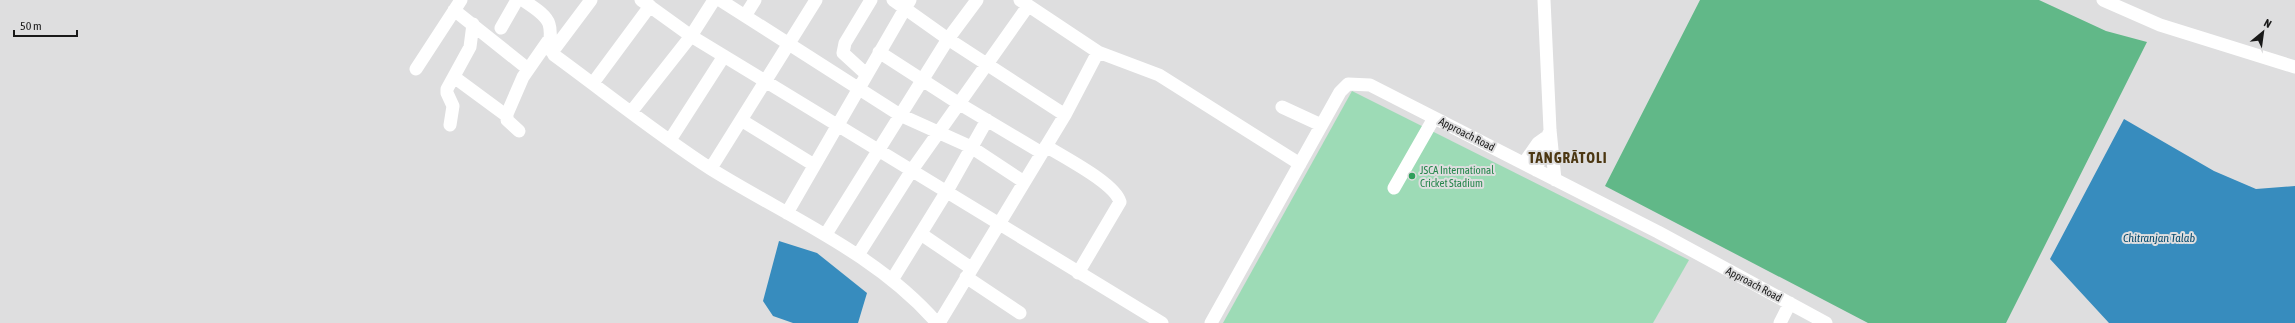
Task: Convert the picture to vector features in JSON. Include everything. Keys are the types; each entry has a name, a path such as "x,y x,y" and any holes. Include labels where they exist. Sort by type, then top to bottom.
{"street":[{"path":"501,28 517,0"},
{"path":"523,0 548,20 550,29 550,47"},
{"path":"506,116 528,69 550,47 591,0"},
{"path":"631,112 691,36 714,0"},
{"path":"720,0 900,115 972,147 1024,182"},
{"path":"745,16 755,0"},
{"path":"711,168 816,0"},
{"path":"866,74 843,53 845,43 871,0"},
{"path":"893,0 907,4 948,39 1065,115"},
{"path":"826,234 879,152 900,115 948,39 977,0"},
{"path":"1536,170 1549,133 1544,0"},
{"path":"2103,0 2160,25 2295,67"},
{"path":"593,83 645,3 691,36 836,126 912,170 1078,273 1162,323"},
{"path":"858,255 912,170 986,64 1024,3 1098,52 1159,75 1300,164"},
{"path":"787,213 907,4"},
{"path":"416,69 457,5 473,24 502,50 528,69"},
{"path":"450,125 453,106 447,93 470,47 473,24"},
{"path":"550,47 631,112 711,168 826,234 858,255 906,290 938,323 998,222 1065,115 1098,52"},
{"path":"879,52 987,120 1044,149 1108,186 1119,197 1120,202 1078,273"},
{"path":"670,140 724,56"},
{"path":"454,77 506,116 509,123 519,131"},
{"name":"Approach Road","path":"1211,323 1340,92 1348,84 1358,83 1370,85 1558,181 1826,323"},
{"path":"1282,108 1321,125"},
{"path":"1394,188 1434,118"},
{"path":"740,120 814,165"},
{"path":"892,280 946,192 987,120"},
{"path":"1524,164 1540,141 1549,133"},
{"path":"1549,133 1558,141 1558,181"},
{"path":"921,234 1020,313"},
{"path":"1780,323 1790,304"}],"green space":[{"path":"1700,0 2039,0 2106,31 2147,42 2006,323 1868,323 1605,186"},
{"name":"JSCA International Cricket Stadium","path":"1352,91 1689,260 1653,323 1223,323"}],"water":[{"name":"Chitranjan Talab","path":"2124,119 2214,171 2256,189 2295,186 2295,323 2109,323 2050,259"},
{"path":"779,241 817,253 867,293 858,323 793,323 773,316 763,301"}],"place":[{"name":"JSCA International Cricket Stadium","path":"1412,176"}],"district":[{"name":"TANGRĀTOLI","path":"1568,157"}]}
